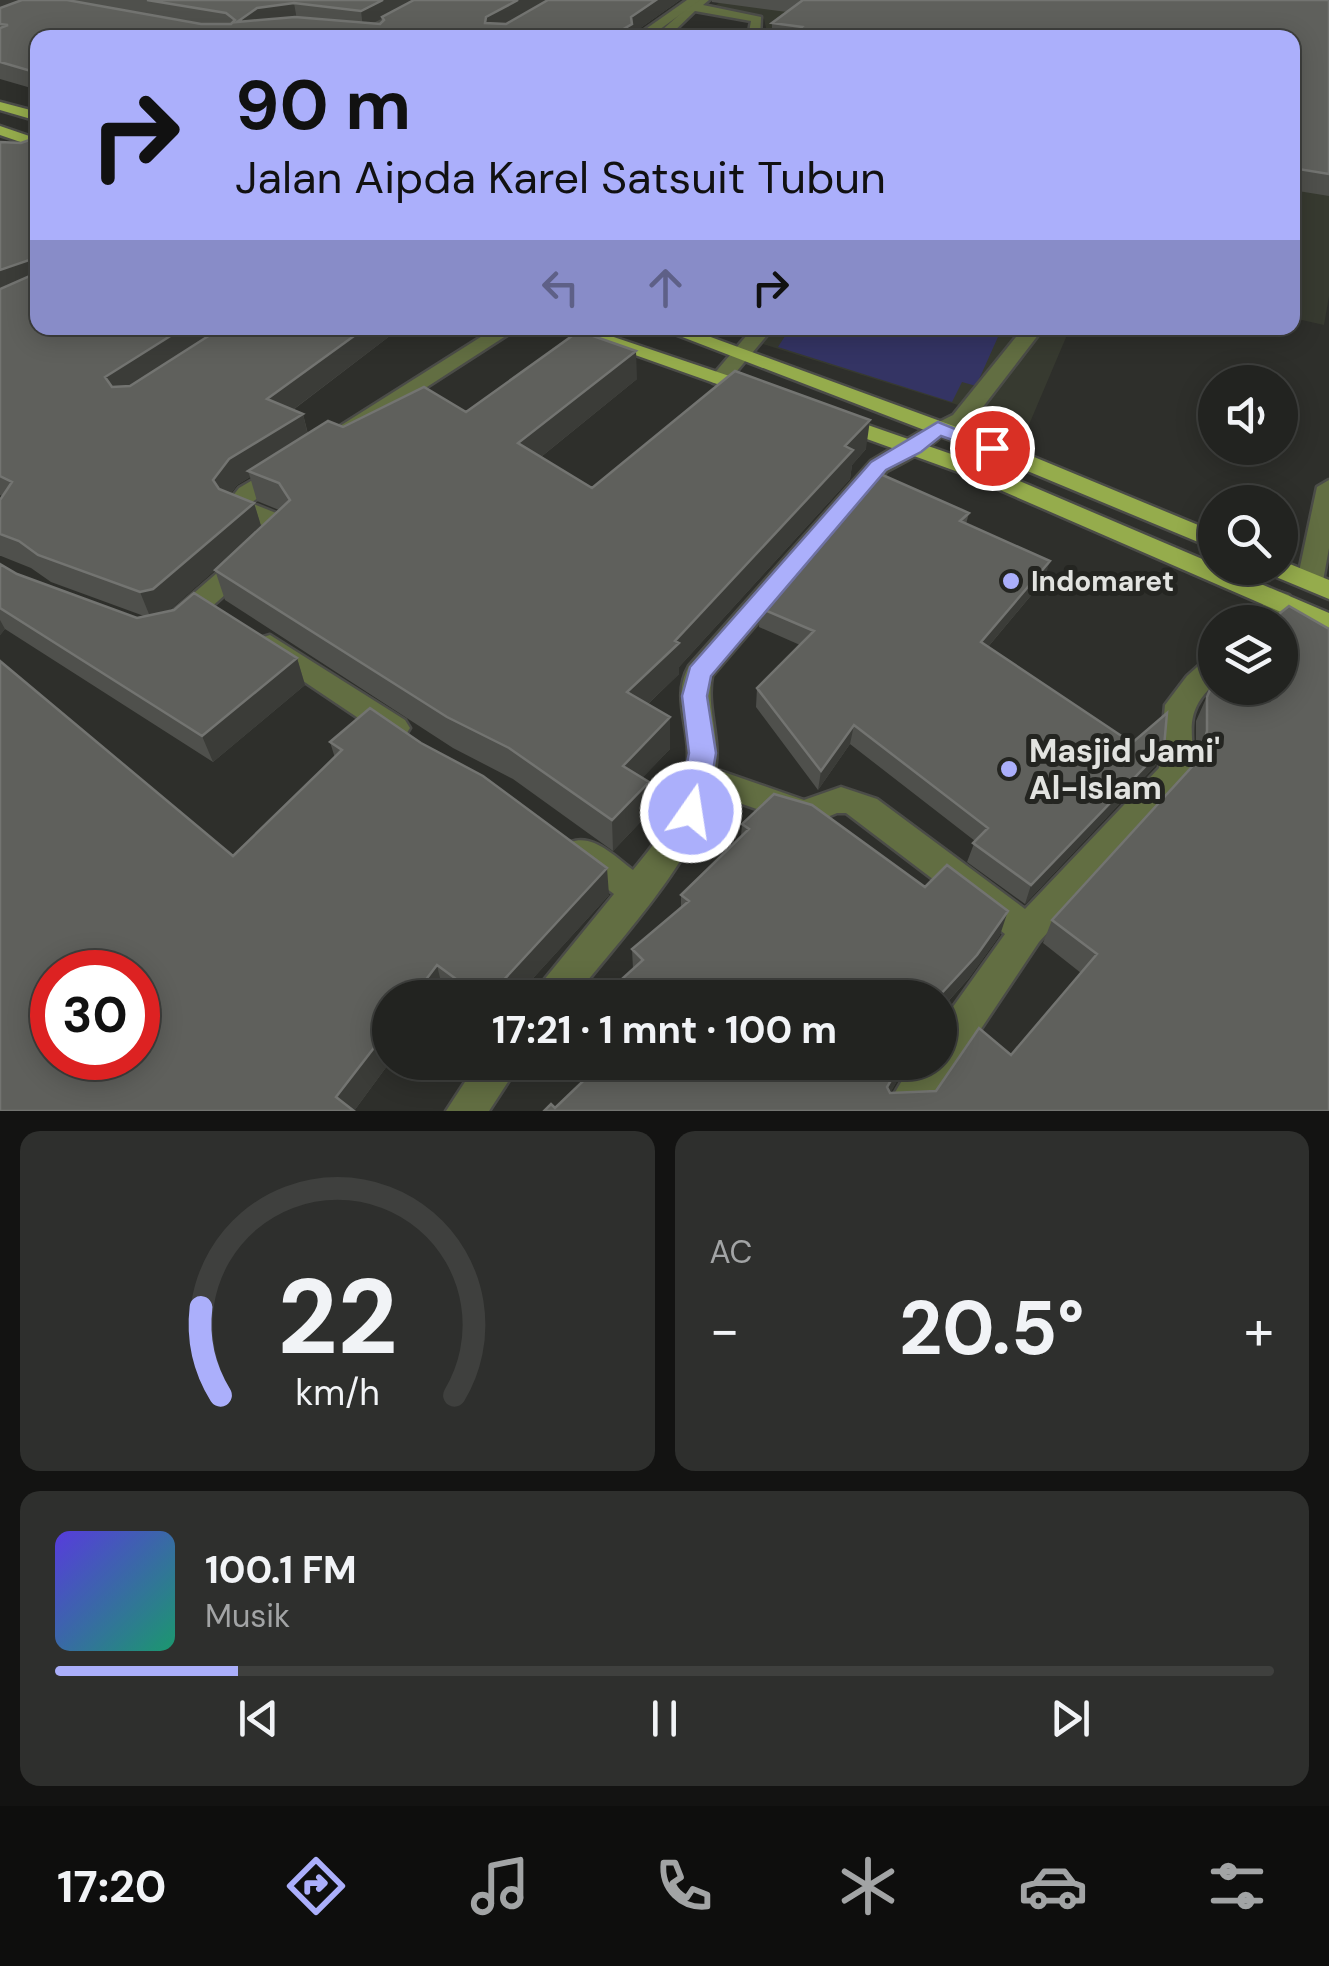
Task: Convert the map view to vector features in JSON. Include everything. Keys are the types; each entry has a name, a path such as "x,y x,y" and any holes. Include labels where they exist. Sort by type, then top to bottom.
{"main road":[{"path":"0,106 30,115"},
{"path":"0,130 30,141"},
{"path":"590,335 773,398"},
{"path":"688,335 938,428 1198,534"},
{"path":"826,416 914,448 1329,624"}],"street":[{"path":"667,30 696,2"},
{"path":"652,30 696,2 750,16 757,20 755,30"},
{"path":"0,150 30,143"},
{"path":"160,632 174,626 282,530 277,522 240,508 239,500 497,335"},
{"path":"720,378 761,335"},
{"path":"566,980 670,848 691,812 703,753 694,696 699,674 878,466 914,448 938,428 961,420 1029,335"},
{"path":"1319,585 1329,488"},
{"path":"1276,605 1280,601"},
{"path":"201,602 424,748"},
{"path":"957,1032 1027,931 1174,772 1176,712 1183,695 1198,682"},
{"path":"701,776 806,813 833,798 844,797 866,808 1027,931"},
{"path":"560,835 635,890"},
{"path":"465,1111 488,1080"},
{"path":"903,1111 924,1080"}],"shaded area":[{"path":"723,0 1228,0 1298,30 766,30 764,19 712,8"},
{"path":"1300,31 1329,43 1329,296 1324,325 1300,320"},
{"path":"734,335 1067,335 1028,427"},
{"path":"786,335 999,335 976,386 962,382 952,402 778,347"}],"building":[{"path":"22,0 67,0 201,24 231,24 235,20 226,13 147,0 383,0 361,11 294,3 257,8 237,22 295,17 380,24 382,17 414,0 518,0 486,17 485,23 506,24 548,0 656,0 631,17 632,24 622,30 30,30 30,71 0,62 0,28 8,25 0,24 0,8"},
{"path":"803,0 1329,0 1329,174 1300,169 1300,30 799,30 802,27 772,23"},
{"path":"30,140 30,260 0,270 0,142"},
{"path":"30,276 30,335 172,335 105,377 112,387 130,386 210,335 355,335 267,399 303,414 229,459 213,480 219,489 254,503 153,589 140,592 38,555 19,541 0,534 0,500 12,482 0,476 0,289"},
{"path":"573,335 590,335 636,351 518,443 592,488 735,371 870,420 845,446 853,450 675,641 679,643 627,692 670,717 623,766 649,782 612,820 509,748 447,717 215,570 290,500 279,483 248,471 328,421 343,427 424,387 466,412"},
{"path":"878,473 969,513 960,521 1050,561 981,642 1132,743 1167,713 1164,747 1031,885 973,843 988,828 854,725 821,771 757,688 814,631 760,608"},
{"path":"0,564 17,574 137,618 174,610 194,593 297,658 202,736 0,608"},
{"path":"1298,611 1329,629 1329,1111 544,1111 551,1104 555,1108 584,1080 891,1080 887,1087 890,1093 936,1091 944,1080 957,1080 957,1060 979,1028 1011,1055 1097,954 1052,920 1199,759 1207,731 1207,705 1298,705"},
{"path":"0,661 233,856 342,750 330,742 370,708 421,743 483,776 607,868 504,980 457,980 437,965 426,980 372,980 372,1050 336,1097 354,1111 0,1111"},
{"path":"774,794 812,805 925,887 947,865 1008,911 954,980 621,980 643,960 632,949 689,901 681,895 749,829 742,824"}],"place":[{"name":"Indomaret","path":"1011,581"},
{"name":"Masjid Jami' Al-Islam","path":"1009,769"}],"route":[{"path":"691,812 703,753 694,696 699,674 726,640 878,466 914,448 938,428 992,448"}]}
